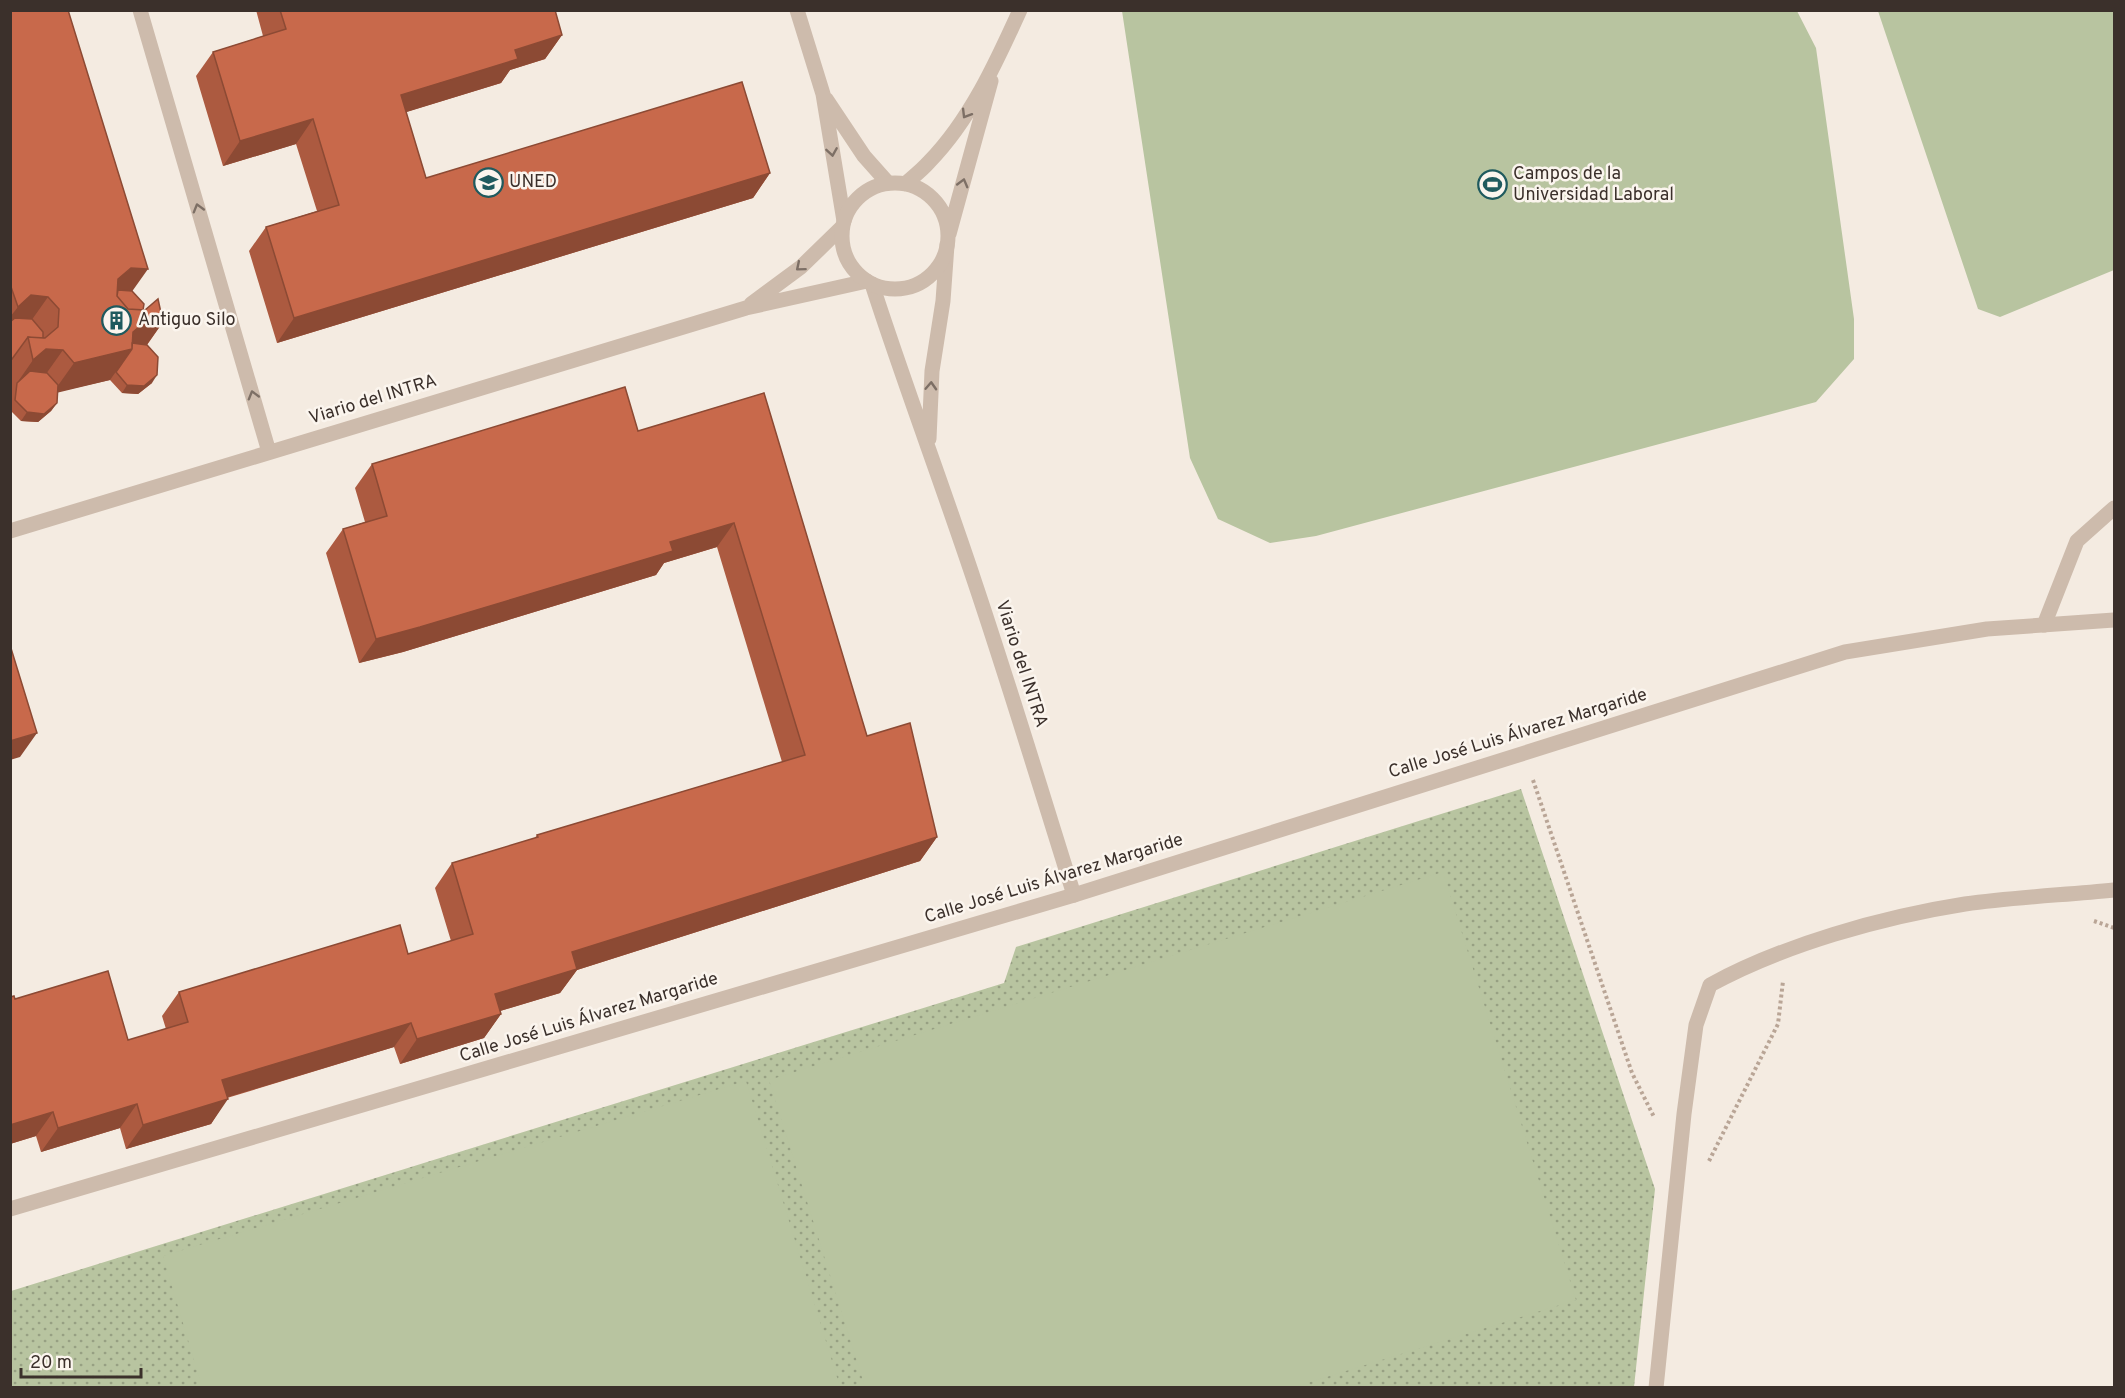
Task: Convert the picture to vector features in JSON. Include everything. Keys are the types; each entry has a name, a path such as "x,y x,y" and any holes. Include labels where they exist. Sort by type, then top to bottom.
{"street":[{"path":"140,10 269,452"},
{"path":"797,10 823,94 843,224 842,243 855,271 870,283 888,289 904,288 919,283 942,261 996,63"},
{"path":"904,184 929,162 956,130 996,63 1020,10"},
{"path":"823,94 857,147 888,183"},
{"path":"746,308 801,267 843,224 850,207 860,195 873,187 888,183 919,188 932,198 947,224 943,301 932,371 928,445"},
{"name":"Viario del INTRA","path":"10,531 746,308 870,283 978,592 1074,895"},
{"path":"2044,625 2078,541 2115,508"},
{"name":"Calle José Luis Álvarez Margaride","path":"10,1209 1074,895 1845,652 1986,629 2115,620"},
{"path":"1656,1388 1684,1114 1696,1025 1710,985 1739,969 1794,947 1875,924 1965,904 2115,890"}],"path":[{"path":"1524,753 1632,1073 1658,1126"},
{"path":"1708,1163 1778,1024 1784,983 1770,957"}],"green space":[{"name":"Campos de la Universidad Laboral","path":"1122,11 1797,11 1816,48 1854,319 1854,359 1816,402 1316,536 1270,543 1218,519 1190,458"},
{"path":"1878,11 2114,11 2114,270 2000,317 1978,309"},
{"path":"1521,789 1655,1189 1634,1387 11,1388 11,1291 1004,983 1016,947"},
{"path":"1443,872 1576,1300 1294,1387 865,1387 769,1080"},
{"path":"746,1081 840,1387 202,1387 163,1256"}],"building":[{"path":"10,10 68,10 148,269 131,268 118,279 117,296 128,309 145,310 158,299 163,322 146,321 133,332 132,349 74,363 63,350 46,349 33,360 28,337 45,338 58,327 59,309 48,297 31,295 18,307 10,284"},
{"path":"280,10 555,10 562,35 515,50 518,59 401,95 426,178 742,82 770,173 294,318 266,227 339,205 313,119 240,141 213,52 286,29"},
{"path":"118,290 132,291 144,304 143,310 128,309 117,296"},
{"path":"15,318 32,319 43,332 43,338 28,337 12,359 10,358 10,322"},
{"name":"Antiguo Silo","path":"132,343 147,345 158,357 157,375 144,386 127,385 116,372 132,349"},
{"path":"30,371 47,373 58,385 57,403 44,414 27,412 15,400 17,383"},
{"path":"625,387 638,431 764,393 867,736 910,723 937,837 572,952 577,969 495,994 501,1014 417,1039 411,1023 222,1080 228,1099 143,1125 137,1104 58,1128 53,1112 10,1125 10,997 14,996 15,999 108,971 128,1040 188,1022 179,992 400,925 408,954 473,934 452,863 538,837 537,835 805,755 734,523 670,542 673,551 376,639 343,529 387,516 372,464"},
{"path":"10,645 37,733 10,741"}],"place":[{"name":"UNED","path":"488,182"},
{"name":"Campos de la Universidad Laboral","path":"1492,184"},
{"name":"Antiguo Silo","path":"117,320"}]}
